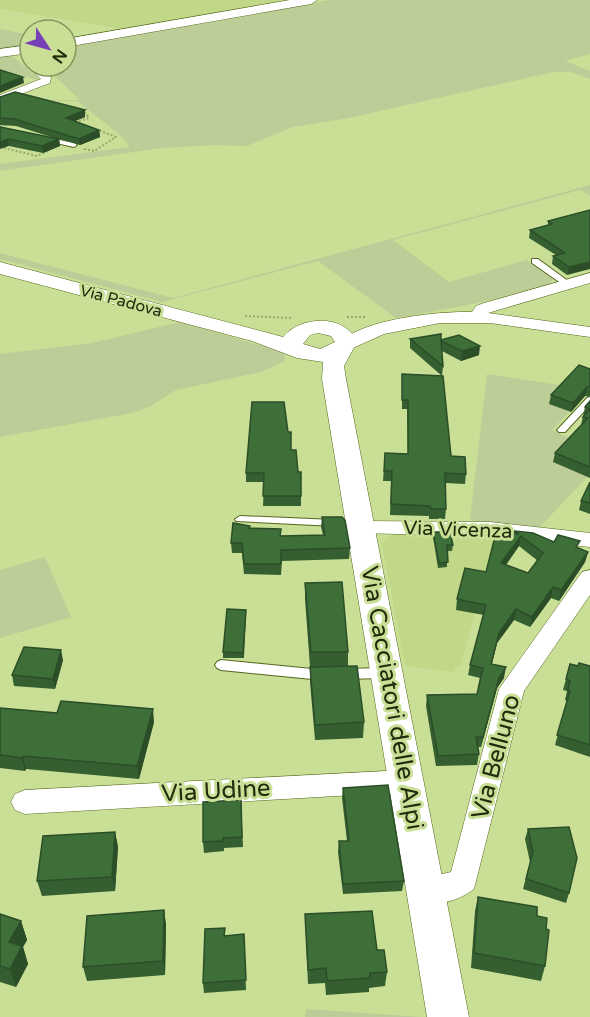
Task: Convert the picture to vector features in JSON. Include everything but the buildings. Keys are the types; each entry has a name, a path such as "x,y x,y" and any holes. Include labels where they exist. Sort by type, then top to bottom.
{"street":[{"path":"78,42 311,0"},
{"path":"0,53 18,51"},
{"path":"10,95 47,80 45,78"},
{"name":"Via Padova","path":"0,268 301,338"},
{"path":"478,315 486,307 590,278"},
{"path":"339,345 318,327 301,338 323,364 339,345 362,335 431,317 478,315 590,332"},
{"name":"Via Cacciatori delle Alpi","path":"339,345 361,525 448,1017"},
{"name":"Via Vicenza","path":"361,525 490,529 590,540"},
{"name":"Via Belluno","path":"426,890 452,888 464,880 513,689 590,578"},
{"name":"Via Udine","path":"25,802 406,781"}],"lane":[{"path":"37,137 72,144"},
{"path":"535,261 568,284"},
{"path":"562,430 590,400"},
{"path":"240,519 361,525"},
{"path":"221,665 311,675 387,673"}],"path":[{"path":"82,125 74,122 89,118 85,112"},
{"path":"0,127 14,121"},
{"path":"0,147 23,155 37,156 72,144 94,151 116,137 91,128"},
{"path":"339,345 376,318 389,327"},
{"path":"242,324 301,338"}],"shaded area":[{"path":"0,0 290,0 121,29 78,22 78,18 54,18 0,9"},
{"path":"329,0 590,0 590,54 565,61 590,71 590,79 571,72 553,72 349,118 293,127 247,146 162,148 0,171 0,164 130,147 120,135 77,101 46,101 22,93 49,100 80,100 57,78 78,78 78,44"},
{"path":"0,29 18,33 18,46 0,48"},
{"path":"11,55 18,61 18,75 0,70 0,56"},
{"path":"590,185 590,196 580,190 393,240 449,282 527,260 553,279 549,284 478,303 396,318 318,261 162,302 0,259 0,253 173,298"},
{"path":"180,322 276,350 284,354 285,361 261,372 176,390 151,406 132,413 0,437 0,354 92,343"},
{"path":"487,374 566,386 550,404 569,412 552,430 590,447 590,474 538,529 470,520"},
{"path":"392,535 497,535 460,667 456,666 454,672 405,666 382,543"},
{"path":"45,557 71,617 0,638 0,570"},
{"path":"306,1009 422,1017 305,1017"}]}
